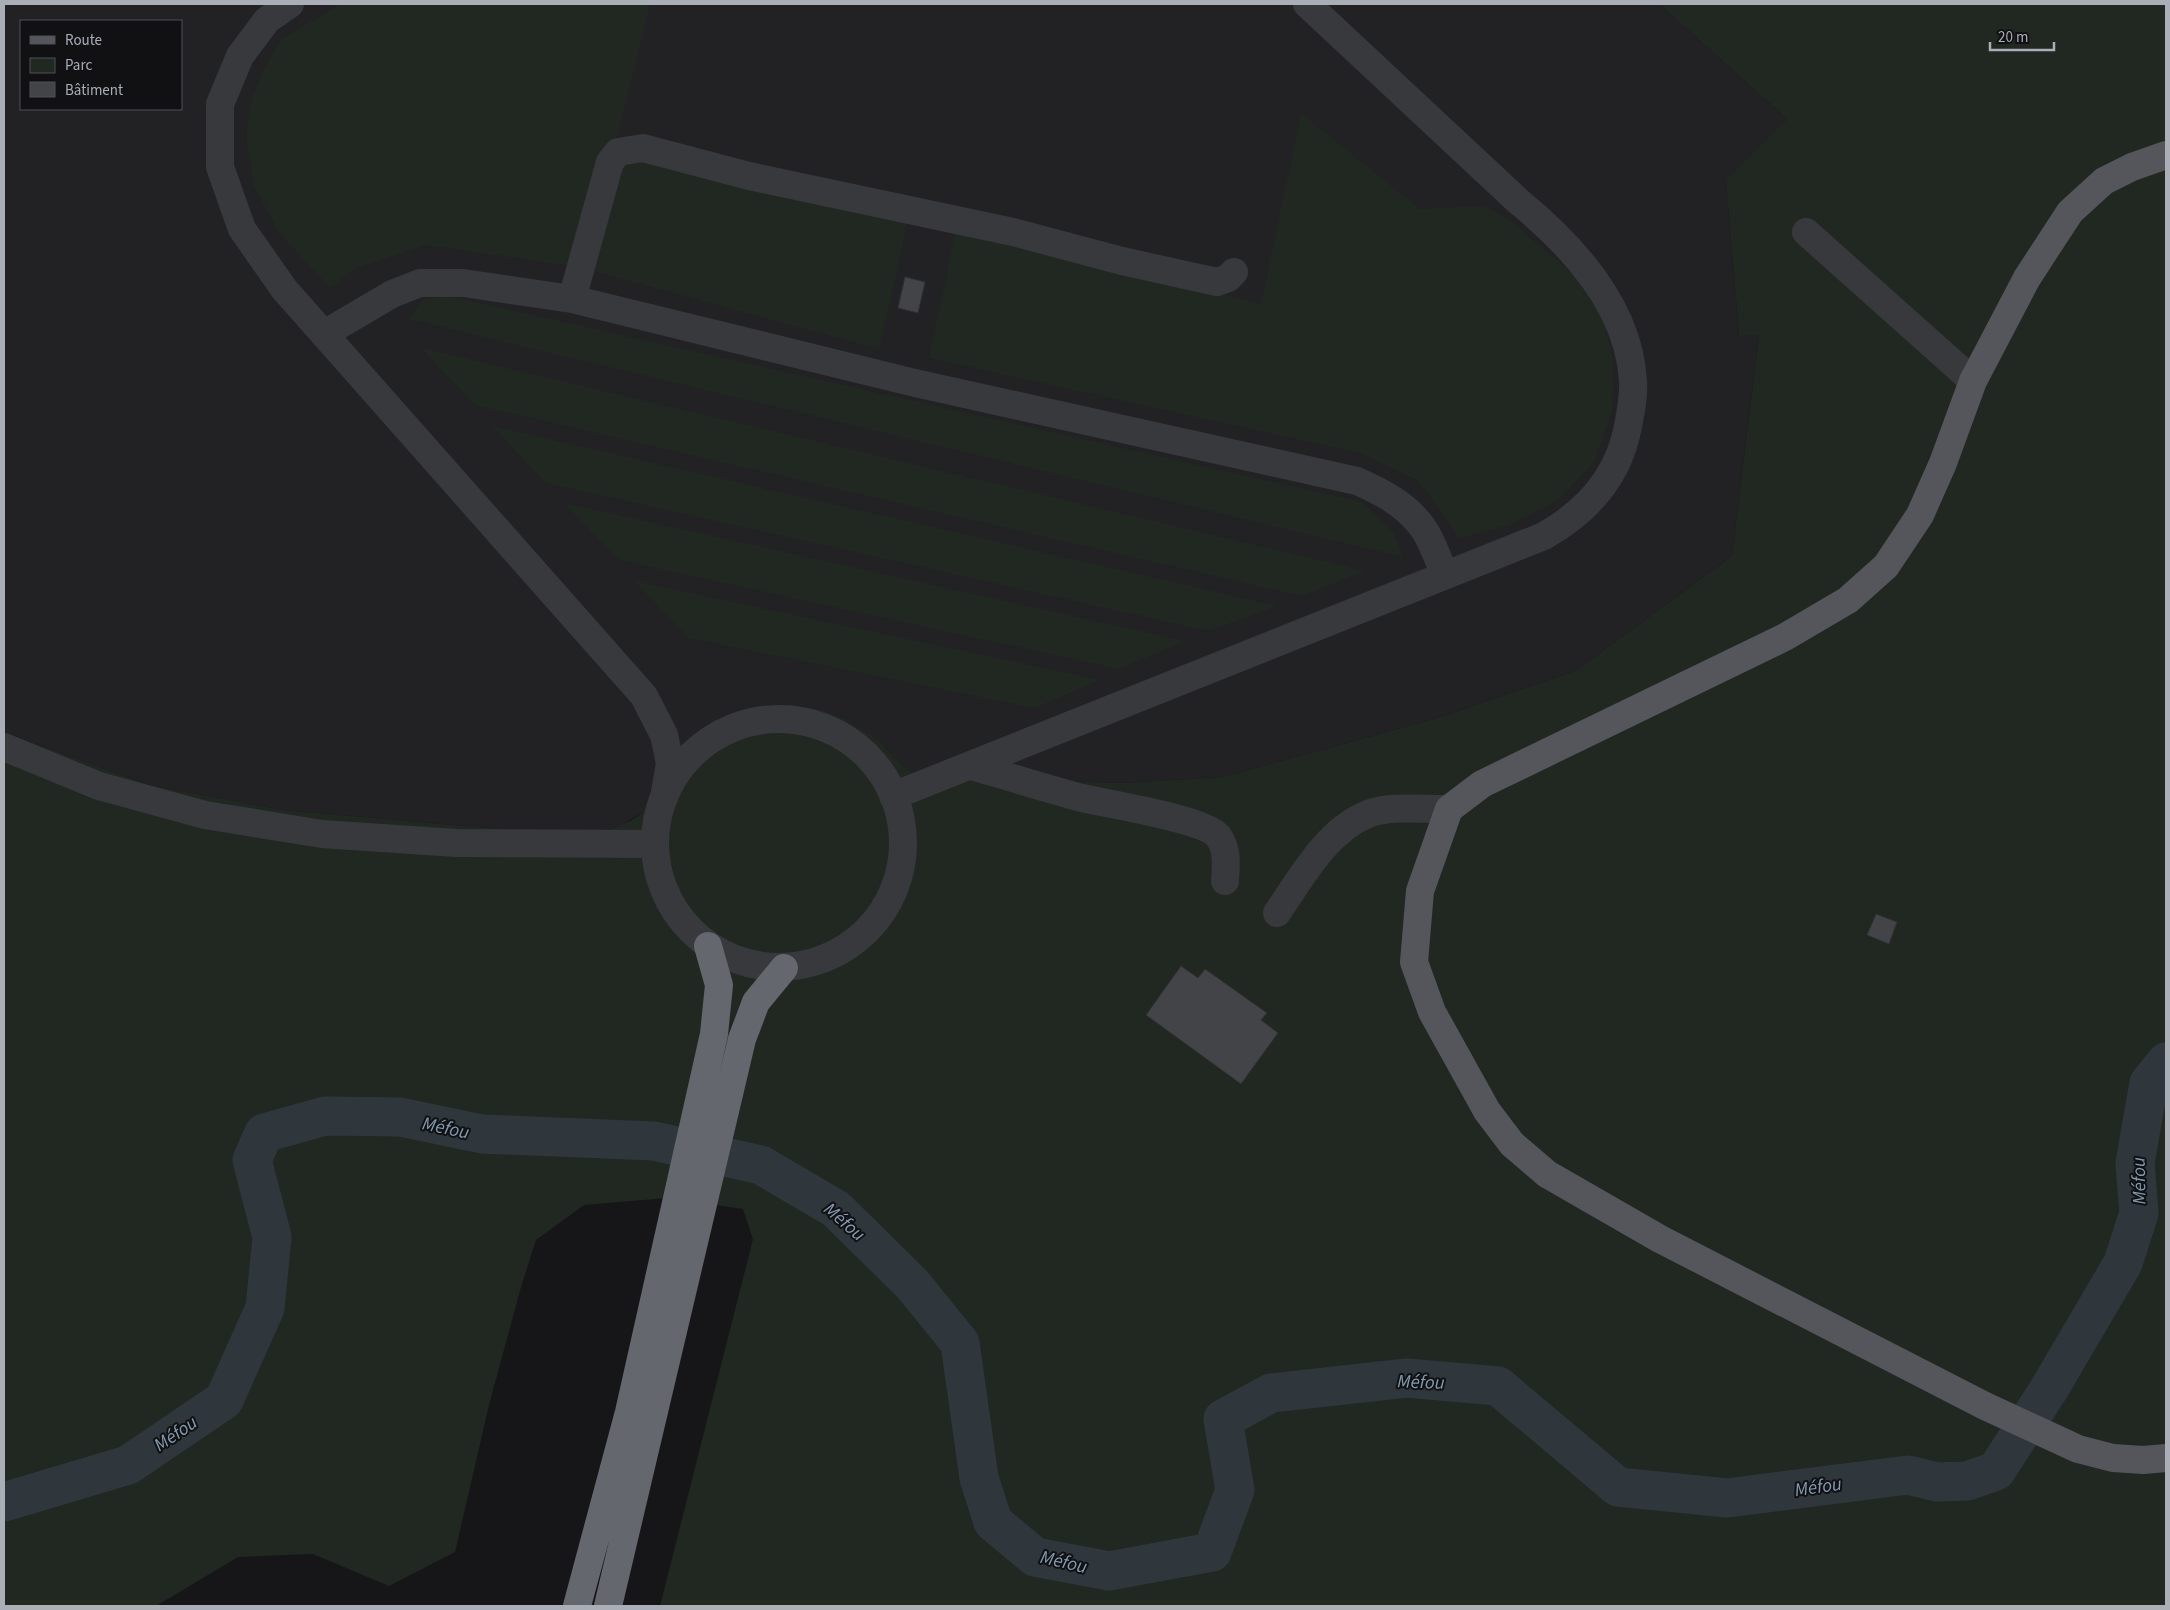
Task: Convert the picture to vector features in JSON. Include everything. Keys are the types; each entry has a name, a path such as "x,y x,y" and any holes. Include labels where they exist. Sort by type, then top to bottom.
{"highway":[{"path":"608,1606 671,1287 714,1034 719,985 708,946"},
{"path":"577,1606 627,1421 671,1287 742,1038 756,1002 784,968"}],"main road":[{"path":"2166,155 2132,167 2104,182 2070,212 2027,278 1973,381 1943,463 1920,515 1886,566 1848,600 1785,637 1482,784 1449,809 1420,891 1414,962 1432,1012 1487,1111 1512,1144 1547,1174 1660,1239 1985,1406 2078,1449 2113,1458 2143,1460 2166,1458"}],"street":[{"path":"290,4 267,20 240,56 220,104 220,167 242,229 284,289 644,696 664,735 670,763 664,798 657,821 655,844 660,876 675,912 690,930 708,946 744,963 784,968 819,962 851,945 877,920 895,889 903,854 901,818 893,796 877,766 862,750 844,737 825,727 804,721 782,718 739,725 708,742 686,761 673,779 664,798"},
{"path":"893,796 1537,539 1569,522 1587,506 1609,479 1624,447 1631,410 1633,382 1629,353 1615,316 1596,281 1551,228 1510,194 1307,4"},
{"path":"572,299 610,162 618,152 643,148 750,176 1013,232 1122,262 1217,282 1228,278 1234,272"},
{"path":"1806,232 1973,381"},
{"path":"324,334 392,294 420,283 463,282 572,299 915,383 1357,481 1383,492 1406,510 1424,529 1445,575"},
{"path":"4,748 100,786 205,815 322,834 456,843 655,844"},
{"path":"972,766 1053,790 1160,814 1201,827 1218,836 1227,857 1225,881"},
{"path":"1277,913 1313,861 1343,828 1375,812 1449,809"}],"shaded area":[{"path":"4,4 1659,4 1787,119 1726,180 1739,335 1759,335 1732,556 1577,670 1441,717 1223,777 1125,783 918,777 904,770 892,756 753,711 728,720 707,733 666,778 647,809 621,826 591,835 565,835 283,810 149,785 4,732"}],"green space":[{"path":"341,4 650,4 614,150 907,218 902,250 879,349 579,267 427,245 357,268 330,288 279,233 254,186 246,139 251,100 262,73 281,39"},
{"path":"1659,4 2166,4 2166,1606 660,1606 753,1239 743,1209 667,1198 584,1205 536,1240 521,1287 489,1405 455,1552 389,1586 313,1554 238,1557 156,1606 4,1606 4,732 149,785 283,810 576,835 608,830 628,822 646,809 666,777 702,737 721,723 737,716 770,707 804,707 821,710 841,718 871,735 904,768 918,777 1125,783 1223,777 1441,717 1577,670 1732,556 1759,335 1739,335 1726,180 1787,119"},
{"path":"1301,113 1420,209 1484,206 1510,220 1573,274 1604,321 1614,364 1612,411 1594,462 1557,501 1509,525 1459,538 1417,480 1361,453 929,358 956,229 1261,304"},
{"path":"448,296 1362,502 1394,533 1403,557 409,319 423,299"},
{"path":"421,348 1365,571 1302,596 475,405"},
{"path":"492,426 1277,606 1209,631 546,483"},
{"path":"564,503 1185,641 1119,669 619,560"},
{"path":"634,581 1100,680 1035,708 689,638"}],"building":[{"path":"905,277 925,282 918,313 898,308"},
{"path":"1876,914 1897,922 1889,944 1867,935"},
{"path":"1181,966 1198,978 1205,969 1267,1013 1261,1020 1278,1033 1241,1084 1146,1015"}],"waterway":[{"name":"Méfou","path":"4,1502 128,1465 224,1400 265,1308 272,1237 252,1160 264,1133 325,1116 400,1117 482,1134 654,1141 761,1165 836,1209 913,1285 960,1343 979,1478 993,1522 1035,1557 1109,1571 1212,1552 1235,1490 1223,1419 1271,1393 1407,1378 1498,1386 1618,1487 1727,1498 1908,1475 1937,1482 1967,1481 1996,1471 2049,1389 2123,1263 2139,1213 2135,1163 2149,1083 2166,1062"}]}
